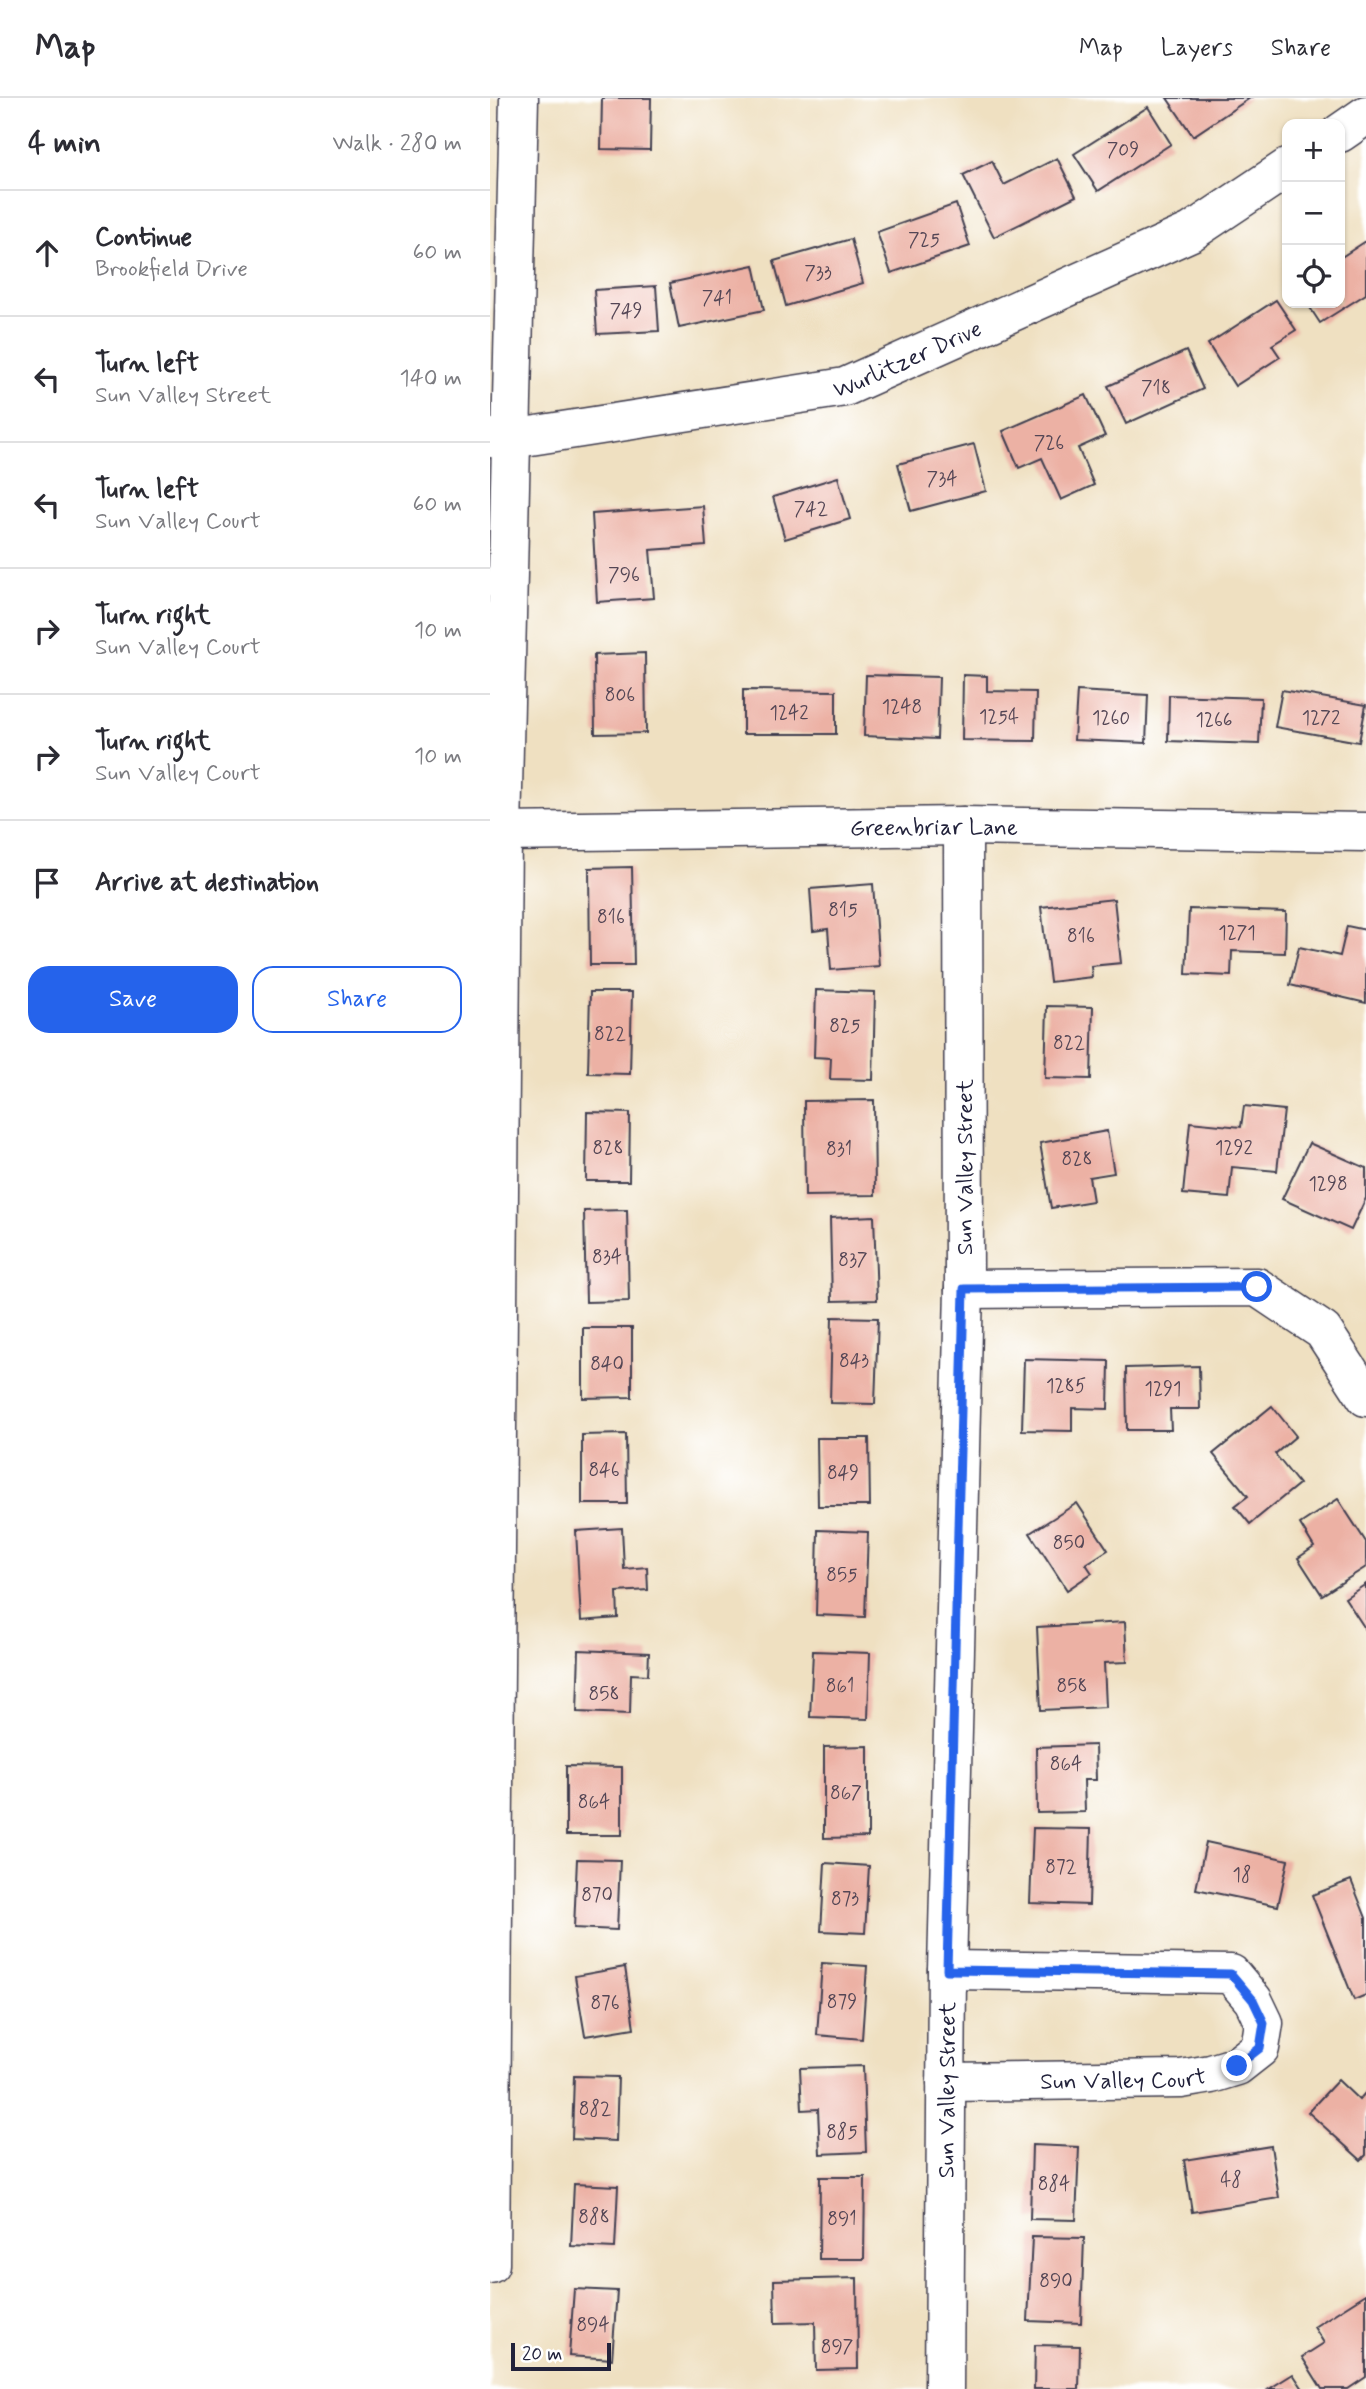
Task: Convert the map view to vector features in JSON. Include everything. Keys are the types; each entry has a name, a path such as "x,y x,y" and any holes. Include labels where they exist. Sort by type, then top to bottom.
{"street":[{"path":"490,2264 502,832 501,439 519,98"},
{"path":"1345,130 1366,115"},
{"name":"Wurlitzer Drive","path":"501,439 845,387 1191,232 1282,171"},
{"name":"Greenbriar Lane","path":"502,832 963,826 1366,832"},
{"name":"Sun Valley Street","path":"944,2389 947,1970 964,1289 963,826"},
{"path":"964,1289 1257,1287 1323,1331 1366,1397"},
{"name":"Sun Valley Court","path":"946,2082 1181,2079 1211,2074 1237,2066 1260,2048 1264,2023 1253,2000 1231,1974 947,1970"}],"building":[{"path":"602,98 651,98 650,150 601,149"},
{"path":"1167,98 1250,98 1193,136"},
{"path":"1148,107 1171,144 1098,191 1074,154"},
{"path":"1057,158 1076,196 994,237 963,175 992,161 1004,185"},
{"path":"956,204 970,246 891,273 877,232"},
{"path":"851,239 863,283 786,306 774,261"},
{"path":"1366,241 1366,294 1345,307 1345,255"},
{"path":"754,265 764,310 679,328 670,283"},
{"path":"656,286 659,331 597,334 594,290"},
{"path":"1276,300 1296,330 1272,345 1280,357 1235,386 1208,344"},
{"path":"1310,308 1344,308 1320,323"},
{"path":"1186,351 1203,389 1126,424 1108,386"},
{"path":"1086,395 1105,436 1078,448 1094,485 1061,500 1042,458 1019,468 1003,431"},
{"path":"974,444 986,491 911,511 898,464"},
{"path":"838,477 850,519 785,539 773,497"},
{"path":"703,506 706,546 650,550 654,598 597,602 592,514"},
{"path":"645,653 646,733 595,734 594,655"},
{"path":"866,675 939,677 937,739 864,736"},
{"path":"963,675 987,676 987,691 1036,692 1035,741 962,740"},
{"path":"743,690 836,691 836,734 743,734"},
{"path":"1282,690 1366,705 1359,742 1275,727"},
{"path":"1077,691 1148,695 1146,743 1074,740"},
{"path":"1169,695 1261,698 1259,744 1168,741"},
{"path":"632,867 634,965 590,965 589,868"},
{"path":"873,884 879,966 831,970 828,929 813,931 810,889"},
{"path":"1114,899 1121,963 1091,966 1092,977 1050,982 1041,907"},
{"path":"1189,909 1286,912 1285,953 1232,951 1231,976 1186,974"},
{"path":"1347,926 1366,930 1366,1003 1290,985 1299,947 1340,956"},
{"path":"816,990 875,992 873,1080 830,1079 831,1058 814,1057"},
{"path":"590,992 632,992 630,1074 588,1073"},
{"path":"1047,1006 1093,1007 1091,1079 1045,1078"},
{"path":"874,1100 875,1195 805,1196 804,1101"},
{"path":"1244,1106 1284,1110 1277,1171 1232,1167 1229,1198 1183,1194 1190,1122 1241,1127"},
{"path":"587,1112 630,1113 629,1181 586,1181"},
{"path":"1107,1131 1114,1173 1089,1177 1093,1201 1051,1208 1040,1143"},
{"path":"1309,1143 1366,1168 1366,1198 1351,1230 1282,1199"},
{"path":"627,1210 629,1301 586,1302 584,1211"},
{"path":"874,1216 877,1300 832,1301 830,1218"},
{"path":"832,1317 878,1318 875,1404 830,1403"},
{"path":"583,1328 632,1328 632,1397 583,1398"},
{"path":"1024,1359 1109,1361 1108,1409 1072,1408 1072,1431 1022,1430"},
{"path":"1199,1366 1200,1409 1170,1409 1171,1430 1127,1430 1126,1368"},
{"path":"1272,1406 1296,1436 1275,1454 1299,1484 1250,1524 1235,1506 1248,1496 1213,1454"},
{"path":"626,1434 627,1504 582,1504 582,1435"},
{"path":"817,1438 869,1438 870,1506 818,1506"},
{"path":"1338,1499 1366,1542 1366,1567 1322,1595 1298,1558 1314,1547 1300,1524"},
{"path":"1077,1503 1108,1550 1086,1564 1092,1573 1067,1590 1030,1533"},
{"path":"622,1528 624,1569 647,1567 648,1590 617,1592 618,1618 581,1621 576,1531"},
{"path":"818,1530 868,1532 865,1617 816,1615"},
{"path":"1366,1584 1366,1630 1345,1598"},
{"path":"1125,1622 1127,1662 1104,1663 1106,1707 1041,1710 1037,1627"},
{"path":"579,1650 649,1653 648,1675 631,1674 630,1714 577,1712"},
{"path":"813,1651 870,1653 868,1719 810,1717"},
{"path":"1095,1745 1096,1780 1084,1780 1085,1812 1037,1813 1036,1747"},
{"path":"868,1746 868,1837 824,1838 824,1747"},
{"path":"566,1766 622,1767 622,1835 566,1835"},
{"path":"1033,1828 1091,1829 1089,1905 1030,1903"},
{"path":"1206,1842 1288,1860 1278,1906 1196,1889"},
{"path":"577,1859 620,1860 617,1930 574,1928"},
{"path":"825,1863 869,1866 865,1933 821,1931"},
{"path":"1351,1880 1366,1918 1366,1995 1354,2000 1312,1895"},
{"path":"822,1963 867,1966 862,2039 817,2035"},
{"path":"625,1967 634,2028 585,2036 575,1976"},
{"path":"863,2066 866,2152 820,2154 818,2109 802,2110 800,2068"},
{"path":"574,2076 618,2077 616,2141 572,2139"},
{"path":"1338,2080 1359,2100 1366,2092 1366,2155 1361,2160 1308,2112"},
{"path":"1032,2145 1079,2147 1076,2220 1030,2219"},
{"path":"1271,2146 1279,2198 1192,2212 1184,2160"},
{"path":"820,2177 865,2177 864,2259 819,2259"},
{"path":"574,2184 618,2186 615,2248 571,2246"},
{"path":"1032,2237 1084,2238 1081,2323 1028,2321"},
{"path":"857,2278 858,2369 816,2370 815,2322 775,2323 774,2280"},
{"path":"574,2289 617,2291 612,2359 569,2356"},
{"path":"1366,2294 1366,2377 1348,2389 1322,2389 1302,2357 1324,2343 1314,2327"},
{"path":"1035,2345 1080,2346 1079,2389 1034,2389"},
{"path":"1293,2374 1303,2389 1269,2389"}],"route":[{"path":"1237,2066 1260,2048 1264,2023 1253,2000 1231,1974 947,1970 964,1289 1257,1287"}]}
